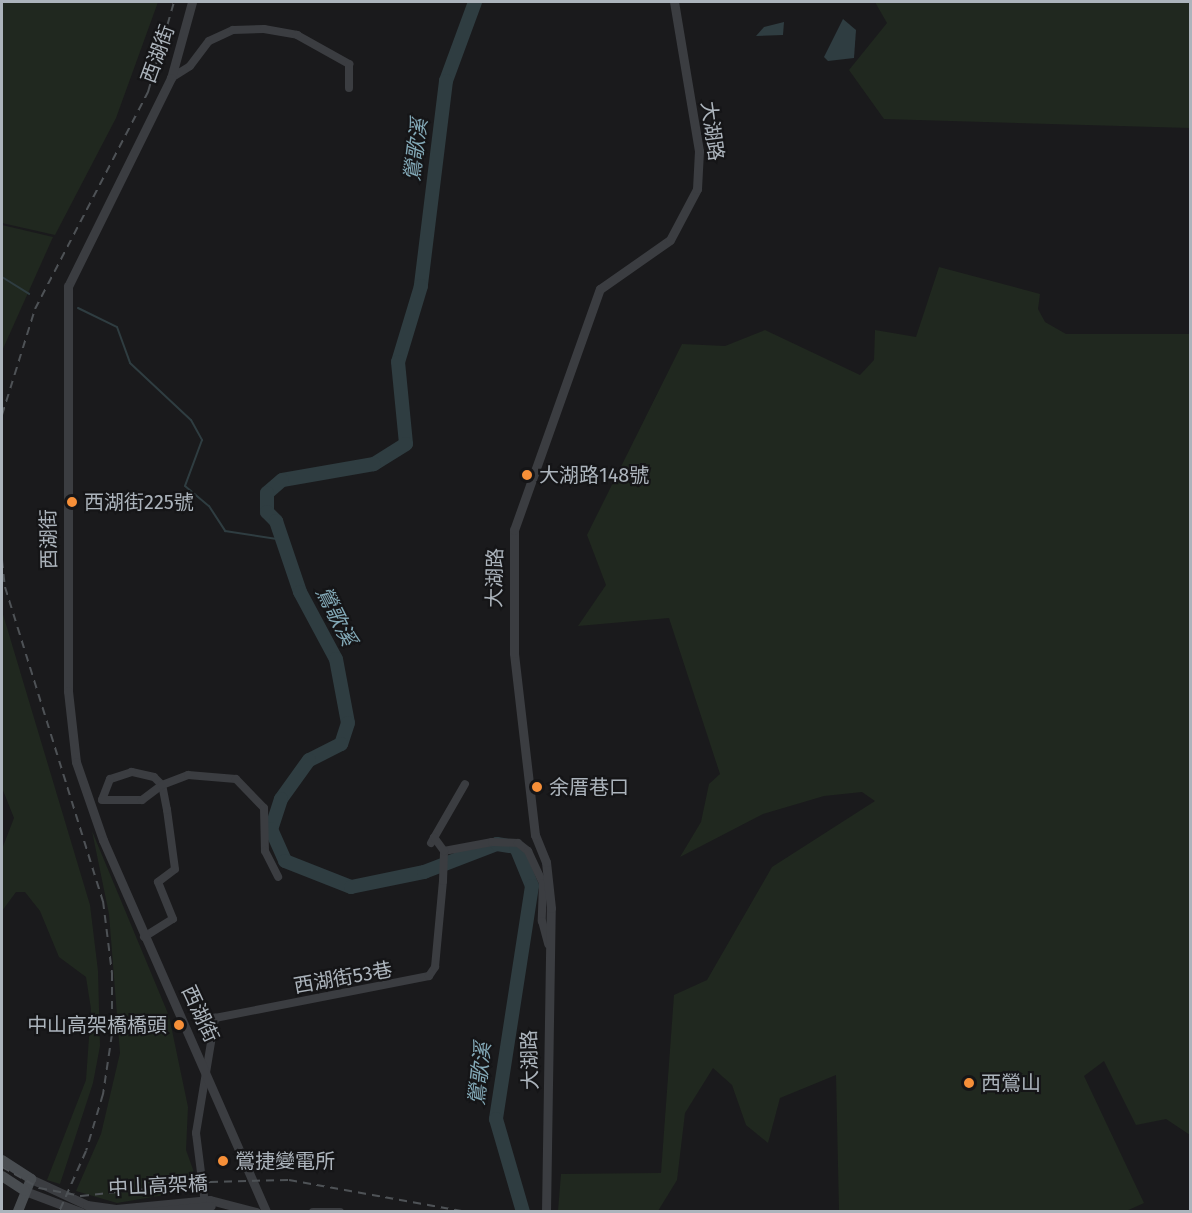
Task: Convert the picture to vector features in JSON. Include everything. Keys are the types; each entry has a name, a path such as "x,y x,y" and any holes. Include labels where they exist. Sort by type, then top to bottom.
{"main road":[{"path":"2,1160 31,1179 18,1212"},
{"path":"2,1176 25,1191"}],"street":[{"name":"西湖街","path":"192,2 171,78 68,286 65,314 68,691 76,762 144,937 209,1077 266,1212"},
{"name":"大湖路","path":"546,1212 550,885 535,835 514,653 514,530 600,289 670,240 697,189 699,151 674,2"},
{"path":"171,78 190,66 209,41 233,30 264,29 297,35 349,64 349,88"},
{"path":"144,937 173,919 158,882 176,869 162,785 154,777 132,772 110,779 102,800 142,800 162,785 188,775 236,778 264,808 265,851 278,877"},
{"path":"465,784 433,840 444,851 492,842 518,843 528,851 543,883 542,921 549,945"},
{"name":"西湖街53巷","path":"204,1066 215,1018 429,976 435,967 444,851"},
{"path":"204,1066 196,1133 206,1212"},
{"name":"中山高架橋","path":"31,1179 87,1205 116,1209 210,1200 256,1212"},
{"path":"25,1191 81,1212"},
{"name":"中山高架橋","path":"147,1212 212,1206 239,1212"},
{"path":"313,1212 340,1212"}],"shaded area":[{"path":"2,2 158,2 116,118 55,235 2,223"},
{"path":"875,2 1190,2 1190,128 884,119 849,70 887,23"},
{"path":"843,19 856,30 854,58 828,61 824,57"},
{"path":"784,22 783,35 756,36 764,27"},
{"path":"2,225 53,237 2,351"},
{"path":"939,267 1040,294 1038,309 1045,322 1066,334 1190,334 1190,1135 1166,1119 1136,1125 1104,1061 1084,1076 1144,1203 1124,1212 839,1211 836,1075 780,1098 768,1143 746,1125 732,1085 713,1068 685,1113 677,1180 658,1211 558,1211 561,1174 661,1173 674,995 707,980 772,867 875,801 862,792 824,796 763,814 680,857 701,822 709,784 720,774 669,618 578,626 606,585 587,535 682,344 725,346 765,330 860,375 874,360 875,330 916,337"},
{"path":"2,611 90,905 98,971 100,1046 93,1083 60,1184 47,1180 86,1080 91,1009 86,977 59,957 40,911 25,892 16,892 2,911 2,849 14,818 2,788"},
{"path":"92,831 169,1016 188,1107 186,1150 200,1189 117,1203 76,1191 101,1134 120,1053 109,914"}],"waterway":[{"name":"鶯歌溪","path":"475,2 446,81 421,286 398,362 406,444 374,464 282,480 267,493 267,512 276,521 300,592 336,659 348,723 341,744 309,760 281,799 271,829 285,861 351,887 424,872 497,844 516,847 532,886 496,1119 523,1212"},
{"path":"2,277 29,294"},
{"path":"78,308 117,327 130,363 191,420 202,440 185,486 209,506 225,531 283,540"}],"railway":[{"path":"2,415 35,309 148,92 174,2"},
{"path":"2,560 5,587 103,901 112,973 112,1034 103,1094 86,1151 59,1212"},
{"path":"2,1167 39,1188 81,1196 210,1182 289,1180 467,1212"}],"place":[{"name":"大湖路148號","path":"527,475"},
{"name":"西湖街225號","path":"72,502"},
{"name":"余厝巷口","path":"537,787"},
{"name":"中山高架橋橋頭","path":"179,1025"},
{"name":"西鶯山","path":"969,1083"},
{"name":"鶯捷變電所","path":"223,1161"}]}
